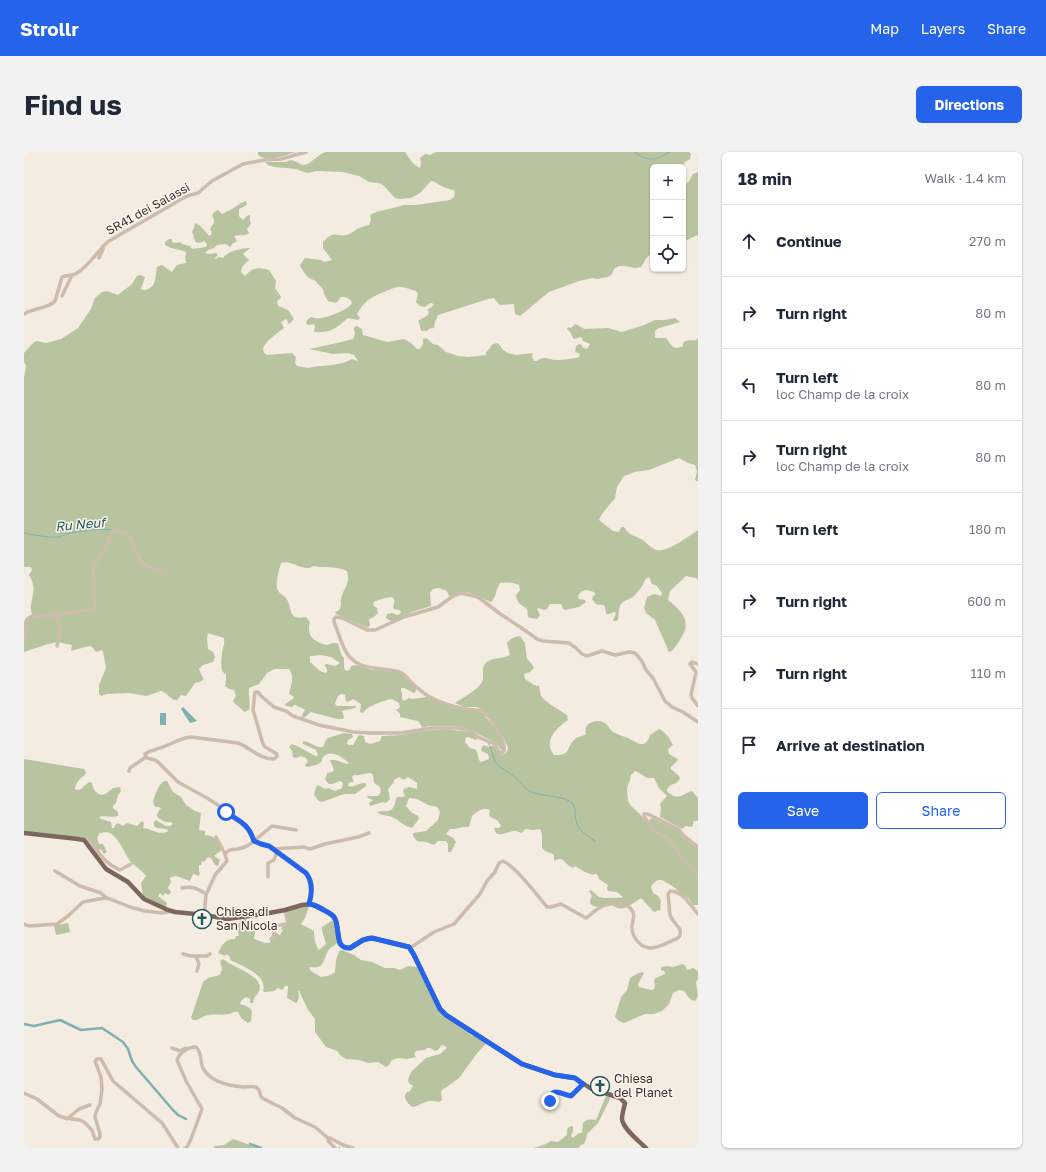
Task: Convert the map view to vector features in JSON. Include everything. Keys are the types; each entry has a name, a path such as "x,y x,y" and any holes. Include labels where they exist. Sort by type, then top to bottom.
{"main road":[{"path":"24,834 84,840 106,869 128,882 144,899 172,911 226,919 264,914 311,904 334,917 337,925 339,942 346,948 352,947 365,939 372,938 410,948 440,1009 446,1015 522,1064 555,1075 575,1078 590,1088 622,1099 624,1103 622,1117 623,1123 646,1148"}],"street":[{"name":"SR41 dei Salassi","path":"24,314 37,308 51,305 62,277 76,274 84,268 103,246 116,236 187,196 198,194 212,181 244,164 264,160 281,159 306,152"},
{"path":"98,258 103,246"},
{"path":"62,296 72,275"},
{"path":"24,643 26,622 30,617 95,609 93,567 106,547 112,533 116,530 127,534 142,563 166,574"},
{"path":"129,771 130,768 146,757 145,754 148,752 184,738 191,737 238,743 260,756 274,759 277,756 276,754 263,744 253,710 255,692 258,692 274,707 286,711 293,716 319,725 371,734 401,733 432,728 457,728 468,730 495,744 499,752 502,753 505,747 503,740 488,716 482,711 466,709 438,701 424,694 407,676 401,673 371,668 352,660 343,647 334,622 335,618 339,617 367,630 375,630 404,617 438,607 453,596 461,593 478,597 537,639 543,641 569,643 582,654 587,656 602,651 615,654 629,652 635,653 653,678 665,701 672,708 683,712 698,722"},
{"path":"55,615 60,632 57,646"},
{"path":"698,664 692,662 690,664 696,672 691,694 698,706"},
{"path":"146,757 158,762 178,782 207,798 243,823 250,830 254,841 276,850 308,875 311,891 311,904"},
{"path":"698,847 678,829 648,814 644,814 651,828 671,842 683,860 691,865 698,875"},
{"path":"225,854 232,848 240,849 251,844 272,826 296,830"},
{"path":"276,850 304,847 310,849 369,833"},
{"path":"204,915 206,894 215,875 227,861 216,837"},
{"path":"84,840 90,841 107,863 113,867 120,870 131,864"},
{"path":"268,877 268,863 274,860 276,850"},
{"path":"410,948 434,932 454,924 475,900 487,881 495,872 499,863 503,861 516,872 547,907 561,904 586,918 599,908 609,904 619,904 629,907 632,910 633,915 633,931 642,946 652,948 657,947 680,936 679,927 670,917 668,894 670,891 684,897 698,914"},
{"path":"55,871 80,886 101,893 107,898 130,907 162,913 172,911"},
{"path":"182,888 195,888 206,894"},
{"path":"24,924 29,926 57,924 84,902 107,898"},
{"path":"271,938 273,937 276,926 288,923 285,910"},
{"path":"183,954 207,956 210,954"},
{"path":"196,956 199,964 197,971"},
{"path":"172,1048 180,1051 187,1047 196,1047 199,1050 203,1068 212,1078 243,1087 256,1087 259,1090 261,1097 282,1108 296,1118 315,1127 329,1139 328,1141 335,1148"},
{"path":"185,1148 191,1139 202,1109 186,1081 178,1060 179,1055 190,1048"},
{"path":"24,1093 37,1099 57,1115 78,1119 84,1122 92,1130 95,1139 100,1138 95,1117 100,1104 102,1089 101,1077 95,1061 97,1059 101,1059 113,1081 162,1123 178,1148"},
{"path":"550,1101 550,1097 555,1092 558,1091 571,1096 583,1084"},
{"path":"67,1118 79,1109 90,1105"},
{"path":"329,1139 332,1138 343,1145 353,1148"}],"green space":[{"path":"258,152 296,152 266,158 258,155"},
{"path":"326,152 405,152 413,163 420,168 420,158 425,154 430,155 436,152 689,152 691,154 690,159 684,164 650,164 650,256 647,257 641,267 635,268 619,266 614,269 612,274 608,277 579,281 549,292 520,316 515,314 514,304 500,305 494,298 488,299 438,315 434,328 427,331 422,331 418,321 428,315 429,312 427,310 434,305 430,303 425,307 420,306 416,302 418,294 416,291 405,287 398,287 378,294 366,302 357,314 360,318 358,320 348,318 330,331 314,332 314,324 308,325 306,323 307,320 311,317 320,318 333,315 343,311 352,303 349,299 343,297 341,297 336,303 328,301 323,289 316,281 308,277 301,268 300,265 305,258 321,260 324,262 332,260 323,248 323,242 331,236 345,235 358,228 369,225 371,220 370,215 376,212 404,205 416,205 450,200 454,197 455,191 431,181 420,193 411,198 400,199 395,198 384,186 379,183 369,182 359,176 343,172 317,171 307,173 296,169 275,167 268,165 265,162 286,162 291,160 302,165 308,164"},
{"path":"698,172 698,237 697,235 686,240 686,184 693,174"},
{"path":"246,201 247,204 239,209 239,216 243,220 250,215 251,224 247,229 249,233 234,236 237,241 230,247 226,244 217,245 205,253 216,253 218,255 215,259 219,257 223,258 228,253 235,250 250,248 243,254 249,260 242,267 241,272 245,276 256,268 269,270 276,281 275,288 281,297 277,301 278,306 288,310 294,319 289,324 286,319 281,322 284,328 268,341 263,349 267,355 292,353 296,357 295,363 297,366 309,368 337,364 352,359 358,361 354,355 348,353 333,354 309,349 353,339 355,334 355,326 362,329 363,335 387,342 404,339 417,349 420,349 423,344 423,339 426,338 446,352 458,356 469,357 486,355 486,352 493,344 498,343 503,350 508,353 516,355 533,353 532,356 534,361 544,358 559,360 579,357 580,354 575,352 576,346 579,344 587,349 590,344 583,341 580,337 575,339 573,338 567,329 568,327 571,328 575,324 585,329 608,328 622,332 655,320 675,318 680,322 659,328 655,331 655,337 666,338 674,348 683,346 683,343 686,341 696,340 698,338 698,482 695,480 697,471 695,465 679,458 649,470 635,472 624,476 617,487 615,498 599,520 613,531 619,532 621,527 624,527 629,533 641,539 656,550 672,547 698,530 698,580 696,578 686,576 670,591 668,600 685,618 686,624 682,636 672,651 669,652 655,620 646,613 644,608 647,597 654,594 661,596 662,593 657,586 652,584 649,577 645,580 634,596 621,604 618,620 615,621 613,621 616,613 606,614 605,606 595,603 592,599 595,593 588,590 579,594 579,599 585,600 586,602 579,607 565,610 561,604 550,604 547,609 537,609 540,615 537,619 528,617 527,609 519,603 516,598 516,595 520,590 519,585 505,582 500,583 494,599 491,602 465,592 449,596 447,591 439,588 433,589 430,593 431,606 412,612 392,621 387,619 387,614 392,613 397,615 401,612 394,609 393,598 390,597 378,600 374,602 373,605 377,608 378,613 369,619 370,625 368,628 336,614 335,612 341,607 342,595 348,579 347,571 314,566 308,568 284,562 281,563 277,588 288,601 292,615 299,618 306,617 310,622 310,635 318,642 327,645 338,643 341,654 344,658 345,670 348,671 351,666 357,665 370,669 400,673 416,688 414,693 401,688 402,699 404,701 409,698 427,697 481,712 492,724 499,735 503,746 502,751 496,743 466,728 454,726 429,726 422,728 418,721 400,717 400,714 396,710 400,707 399,703 392,699 372,706 363,713 360,712 361,704 353,699 348,702 346,701 345,695 341,694 338,696 335,704 337,706 356,706 355,708 342,711 344,717 343,719 337,719 311,712 302,718 304,709 296,705 292,707 286,706 285,704 294,698 289,694 292,675 289,669 274,669 267,673 259,684 249,688 249,710 244,712 233,701 236,696 234,690 225,686 226,675 222,671 221,662 224,638 208,633 208,649 213,652 215,657 213,662 203,665 199,669 204,679 195,683 186,696 181,695 177,700 161,691 146,696 130,693 107,694 101,696 99,694 99,685 106,668 102,650 96,652 89,646 71,651 72,645 58,642 24,652 24,623 25,619 32,614 31,605 33,587 29,575 32,570 31,567 24,567 24,378 26,366 24,362 24,353 34,342 37,341 46,343 61,339 78,328 91,309 95,298 102,292 107,291 118,295 132,284 137,276 140,275 145,277 141,289 146,290 150,288 155,281 157,267 162,265 172,272 177,265 186,263 186,252 167,246 165,245 165,242 172,239 172,242 180,242 190,246 192,249 206,247 207,244 204,241 200,243 194,240 192,232 195,223 209,236 211,235 212,232 210,230 214,223 212,216 214,212 218,210 222,214","holes":["321,655 331,657 340,663 335,666 327,664 324,665 327,669 327,672 325,673 320,671 310,662 310,656"]},
{"path":"520,636 525,643 527,659 534,668 530,672 524,674 525,679 534,685 539,686 542,698 567,715 568,720 555,731 550,740 551,750 554,755 566,753 575,739 586,734 586,726 597,721 601,721 608,725 610,730 615,733 640,744 646,743 650,735 659,729 669,738 673,745 668,749 669,754 678,759 671,769 679,776 680,779 671,785 667,791 677,797 692,791 698,798 698,821 694,821 692,827 686,826 682,829 660,817 660,804 667,796 659,788 654,778 646,777 635,771 631,775 628,785 628,801 653,831 671,844 696,873 698,879 698,905 693,905 689,899 674,887 662,880 659,880 656,881 651,887 653,893 661,900 660,911 653,911 641,898 622,909 614,907 610,903 597,907 594,906 590,903 592,896 589,891 591,890 601,898 623,897 617,892 608,891 608,885 599,879 597,874 593,875 575,866 573,868 561,859 554,861 554,855 542,848 542,834 540,829 525,829 521,833 514,831 497,834 494,828 499,828 501,826 498,821 489,816 490,810 487,809 480,810 472,816 469,827 450,829 446,834 453,838 456,842 451,852 448,852 448,844 446,841 438,841 434,845 417,841 413,836 413,833 426,831 438,820 440,812 437,807 409,798 406,806 411,812 418,816 419,819 412,828 392,817 382,815 377,812 391,810 395,805 397,797 405,796 403,791 404,789 409,787 417,789 417,783 408,777 404,780 399,777 394,780 388,789 390,799 386,803 383,802 370,806 369,803 373,800 367,796 378,796 381,789 374,783 373,775 371,773 354,775 352,777 354,782 349,783 348,786 366,783 366,786 355,794 344,794 322,802 319,801 314,795 318,785 325,789 328,788 335,791 342,788 343,783 340,781 329,784 325,780 327,773 334,770 330,760 347,764 349,763 337,755 330,753 323,757 320,763 307,767 305,765 308,761 306,758 301,756 296,758 293,757 292,751 289,747 292,744 316,756 318,755 316,750 303,744 303,741 309,742 318,747 323,747 328,738 344,733 352,734 353,737 348,740 348,745 353,745 359,735 364,736 365,742 370,744 380,741 382,736 446,729 469,732 478,738 476,740 466,737 465,742 470,748 476,750 481,762 489,759 488,754 481,750 484,745 489,747 493,745 502,755 507,752 508,748 504,739 488,714 477,707 464,707 455,703 474,691 480,685 483,679 483,669 487,662 510,655 507,643 513,638"},
{"path":"24,759 84,769 86,772 85,775 78,781 75,787 75,789 78,790 89,782 92,783 97,793 102,795 113,788 120,787 121,791 118,795 116,803 113,806 113,808 118,812 118,816 99,817 111,822 112,828 114,828 118,823 123,826 127,823 137,826 142,821 144,823 143,828 163,833 167,832 168,830 166,829 157,828 154,826 154,822 156,820 166,826 173,824 171,822 165,822 157,817 157,814 161,808 155,807 153,802 160,785 164,781 167,781 173,792 181,797 186,805 201,813 199,830 205,831 205,835 214,838 222,850 214,856 220,860 218,866 215,865 211,858 208,857 204,862 202,861 201,865 199,865 199,876 193,874 190,881 176,876 171,877 171,882 168,888 171,892 169,895 165,893 163,896 160,893 158,896 167,903 166,907 143,896 141,883 146,876 129,860 118,840 110,833 100,833 97,838 99,844 103,844 107,852 104,854 101,849 98,851 89,839 86,838 24,832"},
{"path":"652,818 677,830 685,839 698,849 698,873 684,859 670,839 652,826 649,820"},
{"path":"309,906 305,918 301,924 314,931 315,941 319,950 326,944 322,927 333,920 338,942 329,950 323,963 319,967 309,968 311,971 321,977 335,972 336,960 339,951 342,950 361,960 372,962 385,968 400,970 408,966 417,967 435,1002 472,1036 474,1034 487,1043 478,1052 459,1078 441,1091 442,1100 439,1102 428,1101 412,1107 405,1099 405,1094 410,1091 413,1086 408,1080 411,1072 426,1058 440,1054 447,1048 445,1046 442,1045 435,1051 427,1048 425,1050 416,1051 414,1054 416,1057 407,1059 398,1058 392,1060 386,1067 378,1062 368,1063 359,1060 346,1059 337,1051 326,1047 315,1032 315,1019 308,1010 299,991 299,999 296,1003 287,998 288,986 285,986 282,990 278,988 274,991 265,992 263,991 264,985 262,980 258,976 247,968 230,960 230,957 226,954 225,956 218,953 226,941 235,939 236,936 239,936 234,925 240,923 240,920 246,918 249,927 256,927 254,939 265,943 270,943 271,940 274,939 275,932 280,935 283,930 281,929 283,926 288,925 287,911"},
{"path":"68,923 70,932 56,935 54,926"},
{"path":"223,959 250,975 260,985 259,991 254,998 253,1003 250,1003 250,999 246,997 240,1004 251,1009 251,1021 248,1023 241,1018 238,1012 226,1015 208,1015 196,1020 191,1018 203,982 208,978 220,975 222,969 220,961"},
{"path":"682,964 685,965 687,970 693,968 698,971 698,979 696,982 698,996 695,1001 690,999 684,991 679,990 673,993 669,1004 662,1011 654,1014 645,1014 624,1023 615,1017 621,997 627,990 630,978 641,972 644,973 638,984 639,987 651,990 654,989 655,986 654,980 665,974 664,971 661,970 661,967 673,967"},
{"path":"607,1096 609,1096 610,1099 598,1123 587,1134 584,1144 578,1148 534,1148 551,1141 558,1142 567,1135 567,1129 571,1126 573,1126 571,1136 573,1138 579,1133 582,1133 583,1123 588,1120 595,1120 597,1118"},
{"path":"233,1139 258,1148 213,1148 215,1146 224,1145"}],"water":[{"path":"183,707 197,721 190,723 181,709"},
{"path":"160,713 166,713 166,725 160,725"}],"waterway":[{"path":"635,152 648,159 660,157 670,152"},
{"name":"Ru Neuf","path":"24,533 59,537 66,534 84,531 102,529 112,530"},
{"name":"Ru Neuf","path":"488,743 496,763 529,791 570,801 575,807 578,827 595,841"},
{"path":"24,1024 34,1026 60,1020 81,1030 102,1028 123,1042 128,1049 132,1061 136,1067 172,1109 178,1115 186,1119"},
{"path":"250,1144 261,1148"}],"place":[{"name":"Chiesa di San Nicola","path":"202,919"},
{"name":"Chiesa del Planet","path":"600,1086"}],"route":[{"path":"226,812 248,827 254,841 269,846 306,873 309,877 311,891 309,904 313,904 334,917 340,944 346,948 350,948 360,941 372,938 409,947 440,1009 446,1015 522,1064 555,1075 570,1076 583,1084 571,1096 558,1091 555,1092 550,1097 550,1101"}]}
